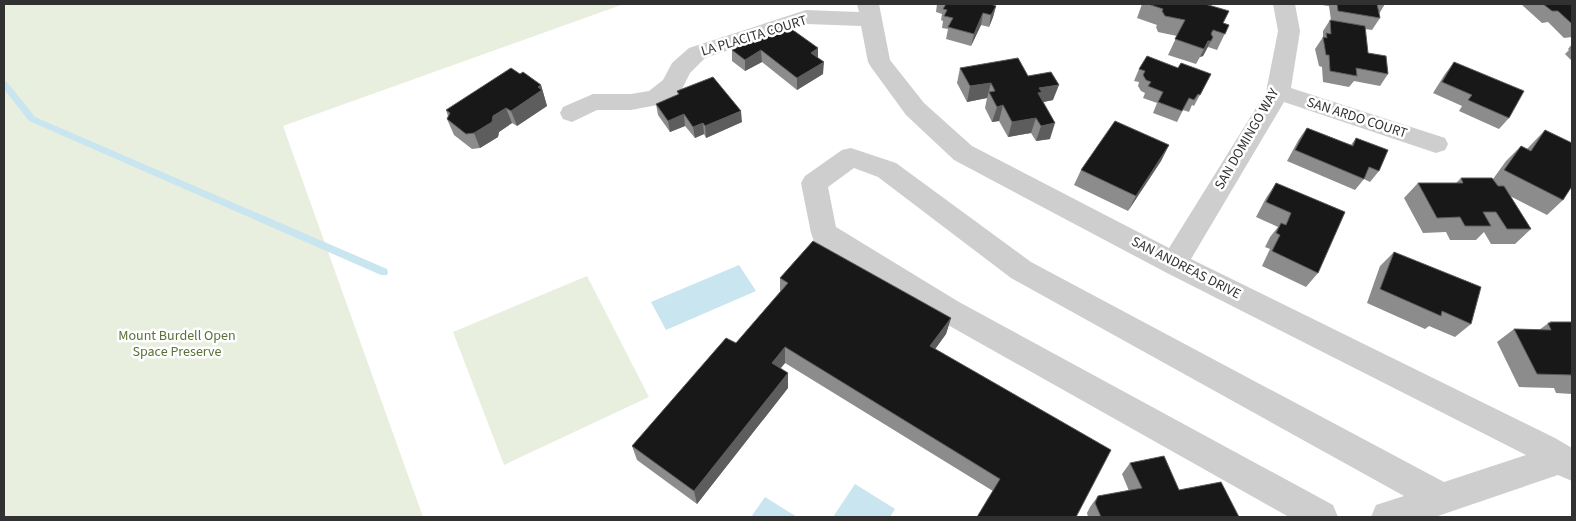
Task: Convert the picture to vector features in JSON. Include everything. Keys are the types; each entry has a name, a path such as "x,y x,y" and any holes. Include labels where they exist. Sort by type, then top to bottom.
{"street":[{"name":"SAN DOMINGO WAY","path":"1175,264 1186,242 1278,92 1289,31 1284,4"},
{"name":"LA PLACITA COURT","path":"572,113 593,102 631,102 655,98 673,85 680,69 697,53 806,17 869,11"},
{"name":"SAN ANDREAS DRIVE","path":"869,11 879,62 916,109 963,153 1175,264 1544,448 1566,462"},
{"name":"SAN ARDO COURT","path":"1278,92 1436,144"},
{"path":"1321,517 949,311 824,233 814,183 851,157 886,170 1020,270 1442,499"},
{"path":"1388,517 1566,462"}],"green space":[{"name":"Mount Burdell Open Space Preserve","path":"4,4 624,4 283,126 423,517 4,517"},
{"path":"587,276 649,397 504,465 453,332"}],"water":[{"path":"739,265 756,291 666,330 651,302"},
{"path":"855,484 895,509 890,517 833,517"},
{"path":"765,497 797,517 751,517"}],"building":[{"path":"946,4 994,4 996,6 991,15 983,13 974,34 948,27 953,18 944,16 947,10 943,9"},
{"path":"1148,4 1205,4 1229,11 1223,23 1229,25 1225,34 1213,30 1211,34 1213,37 1211,41 1208,41 1204,49 1175,39 1185,20 1165,16 1162,11 1163,9"},
{"path":"1337,4 1377,4 1380,18 1338,11"},
{"path":"1543,4 1572,4 1572,24 1558,11 1552,11"},
{"path":"1330,20 1365,26 1368,53 1386,56 1388,74 1356,68 1357,76 1330,71 1329,55 1326,55 1323,37 1327,38 1326,33 1331,34"},
{"path":"783,23 818,48 811,53 824,62 797,78 761,50 745,60 732,50"},
{"path":"1147,56 1178,68 1181,63 1211,74 1200,95 1198,94 1194,100 1189,98 1182,111 1158,102 1163,92 1148,86 1151,82 1146,80 1143,75 1145,71 1139,69"},
{"path":"1018,58 1028,76 1051,72 1059,85 1039,88 1042,92 1038,93 1055,123 1041,126 1036,118 1012,122 1003,105 997,107 989,92 995,91 991,83 970,86 960,68"},
{"path":"1454,62 1524,91 1509,118 1468,100 1472,95 1442,82"},
{"path":"511,68 520,74 523,72 541,85 538,87 542,90 511,111 506,108 493,116 492,122 474,133 466,134 447,119 450,113 446,110"},
{"path":"713,77 741,111 705,126 703,123 693,127 684,114 668,121 656,104 679,94 677,91"},
{"path":"1115,121 1169,145 1136,196 1081,170"},
{"path":"1307,128 1353,146 1356,138 1388,150 1379,171 1369,167 1364,179 1295,150"},
{"path":"1545,130 1572,143 1572,186 1563,200 1504,170 1521,146 1531,151"},
{"path":"1461,178 1492,178 1498,186 1504,186 1531,229 1507,229 1496,212 1483,212 1491,226 1465,226 1460,217 1437,218 1418,183 1463,183"},
{"path":"1276,183 1345,212 1318,273 1272,251 1280,235 1276,233 1281,223 1286,225 1291,213 1266,202"},
{"path":"813,241 951,318 930,346 1111,450 1076,517 977,517 1000,479 785,347 772,363 788,373 694,491 632,446 726,338 736,343 788,283 780,278"},
{"path":"1394,252 1481,287 1471,324 1442,311 1441,316 1380,289"},
{"path":"1572,322 1572,375 1537,374 1514,329 1551,330 1548,323"},
{"path":"1164,456 1179,490 1221,482 1239,517 1101,517 1095,503 1098,496 1142,488 1130,463"}],"waterway":[{"path":"4,84 32,119 384,272"}]}
